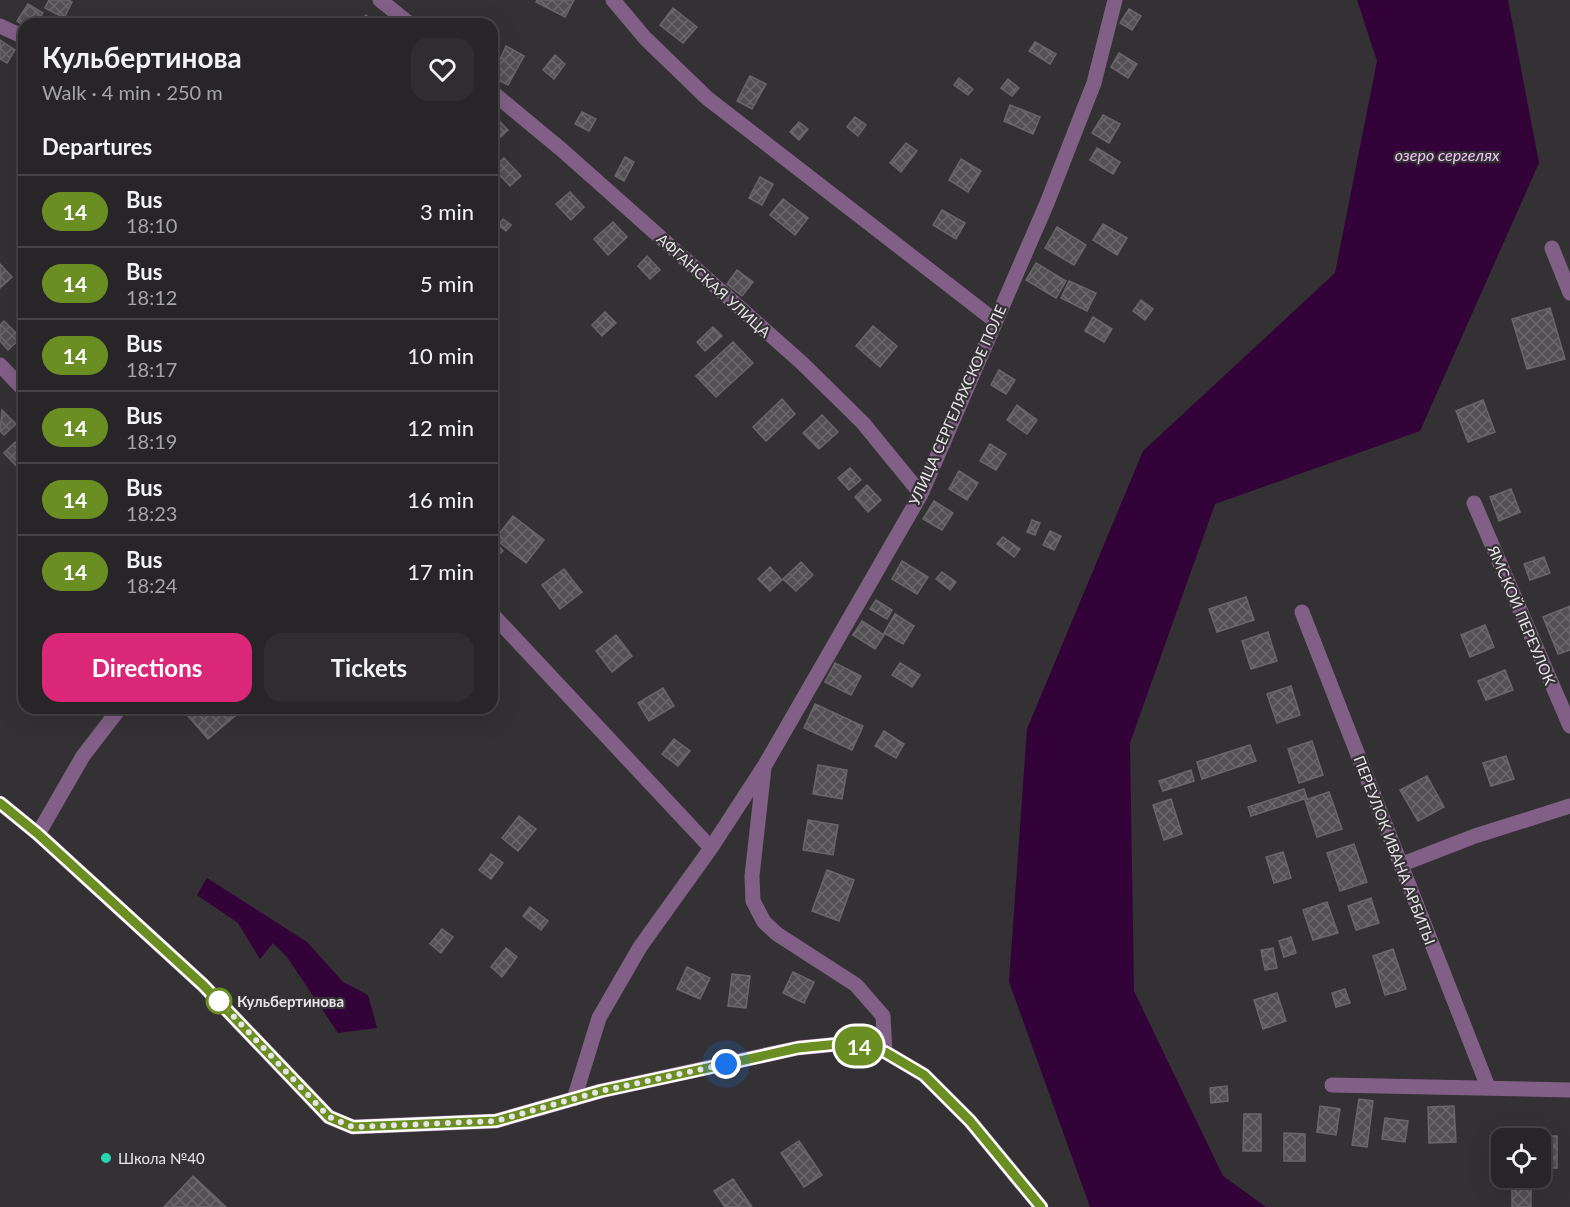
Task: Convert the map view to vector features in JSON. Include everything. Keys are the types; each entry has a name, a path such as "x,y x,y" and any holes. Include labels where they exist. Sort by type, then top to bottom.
{"street":[{"path":"380,0 402,18"},
{"path":"613,0 645,38 707,98 994,320"},
{"name":"УЛИЦА СЕРГЕЛЯХСКОЕ ПОЛЕ","path":"574,1099 598,1018 640,947 711,848 765,765 921,494 994,320 1047,202 1094,83 1115,0"},
{"path":"0,26 18,34"},
{"name":"АФГАНСКАЯ УЛИЦА","path":"498,97 562,150 802,363 863,423 921,494"},
{"path":"1552,248 1570,293"},
{"path":"0,365 18,384"},
{"name":"ЯМСКОЙ ПЕРЕУЛОК","path":"1474,503 1570,726"},
{"name":"ПЕРЕУЛОК ИВАНА АРБИТЫ","path":"1302,612 1488,1087"},
{"path":"498,620 711,848"},
{"path":"38,834 83,756 115,714"},
{"path":"765,765 752,876 753,901 764,922 777,934 856,985 883,1016 885,1052"},
{"path":"0,803 38,834 203,985 329,1117 353,1127 496,1121 574,1099 798,1048 849,1043 885,1052 924,1075 963,1113 1041,1207"},
{"path":"1400,865 1475,836 1570,806"},
{"path":"1332,1084 1570,1090"}],"water":[{"name":"озеро сергелях","path":"1357,0 1508,0 1539,163 1420,431 1215,504 1130,743 1134,991 1223,1176 1266,1207 1090,1207 1009,982 1027,729 1143,451 1335,273 1377,61"},
{"path":"207,878 307,942 343,982 368,995 377,1028 338,1033 287,957 273,943 260,959 238,923 197,895"}],"building":[{"path":"49,0 72,2 64,18 45,8"},
{"path":"537,0 574,0 565,17 536,2"},
{"path":"28,4 43,13 39,18 19,18"},
{"path":"673,8 697,27 683,43 660,25"},
{"path":"1129,9 1141,16 1132,30 1120,23"},
{"path":"0,40 15,50 7,63 0,59"},
{"path":"1035,42 1056,54 1050,64 1029,51"},
{"path":"506,46 524,56 508,85 498,80 498,64"},
{"path":"1119,53 1137,64 1128,78 1111,67"},
{"path":"555,55 565,64 554,79 543,70"},
{"path":"750,76 766,84 752,109 737,101"},
{"path":"959,78 973,89 968,95 954,85"},
{"path":"1008,79 1019,88 1012,96 1001,88"},
{"path":"1010,105 1040,117 1033,134 1004,121"},
{"path":"582,112 596,119 589,131 575,124"},
{"path":"1103,115 1120,124 1109,143 1092,133"},
{"path":"855,117 866,125 858,136 847,127"},
{"path":"498,120 508,130 498,139"},
{"path":"799,122 808,129 799,140 790,132"},
{"path":"906,143 917,151 901,172 890,163"},
{"path":"1097,148 1120,162 1113,174 1090,160"},
{"path":"625,157 634,162 624,181 615,176"},
{"path":"504,158 521,176 510,186 498,173 498,163"},
{"path":"961,159 981,171 968,192 949,180"},
{"path":"760,177 773,184 762,205 749,198"},
{"path":"570,192 584,207 571,220 556,204"},
{"path":"783,199 808,218 795,235 770,215"},
{"path":"942,210 965,223 956,239 933,225"},
{"path":"503,219 511,225 506,231 498,225"},
{"path":"613,222 627,237 608,255 594,239"},
{"path":"1103,224 1127,238 1117,255 1093,240"},
{"path":"1057,227 1086,245 1074,265 1045,248"},
{"path":"647,256 660,270 650,279 638,266"},
{"path":"1036,263 1066,281 1056,298 1026,280"},
{"path":"0,264 12,277 0,288"},
{"path":"737,270 753,282 742,296 727,284"},
{"path":"1069,281 1096,293 1087,311 1061,298"},
{"path":"1141,300 1153,309 1145,320 1133,311"},
{"path":"1550,308 1565,359 1527,369 1512,319"},
{"path":"605,312 616,323 602,336 592,325"},
{"path":"1093,317 1112,329 1104,342 1085,331"},
{"path":"4,321 18,335 18,341 8,350 0,341 0,325"},
{"path":"873,326 897,346 880,367 856,346"},
{"path":"713,327 722,336 705,351 697,342"},
{"path":"733,342 753,363 716,397 696,376"},
{"path":"999,370 1015,380 1006,394 991,385"},
{"path":"782,399 795,414 766,441 753,427"},
{"path":"1483,400 1495,432 1468,442 1456,411"},
{"path":"1017,405 1037,420 1027,434 1007,420"},
{"path":"2,410 16,424 4,435 0,431"},
{"path":"822,415 838,432 819,449 803,433"},
{"path":"15,442 18,445 18,468 4,453"},
{"path":"990,444 1006,454 996,470 980,461"},
{"path":"850,468 861,480 849,490 838,478"},
{"path":"959,471 978,483 967,500 949,489"},
{"path":"867,485 881,500 868,512 855,497"},
{"path":"1511,489 1520,512 1499,521 1490,497"},
{"path":"934,501 953,513 942,530 923,519"},
{"path":"513,516 544,540 526,563 498,541 498,535"},
{"path":"1032,520 1040,523 1035,535 1027,532"},
{"path":"1050,531 1061,536 1054,550 1043,545"},
{"path":"1003,537 1020,549 1014,557 997,544"},
{"path":"498,545 503,551 498,556"},
{"path":"1544,557 1550,573 1530,580 1524,564"},
{"path":"902,561 928,577 917,594 892,579"},
{"path":"801,562 813,575 796,591 783,579"},
{"path":"770,567 782,580 770,591 758,579"},
{"path":"564,569 582,592 560,609 542,585"},
{"path":"942,572 956,582 950,590 936,579"},
{"path":"1246,597 1254,620 1217,632 1209,609"},
{"path":"876,600 892,610 887,619 870,609"},
{"path":"1570,606 1570,650 1558,654 1543,617"},
{"path":"895,614 914,626 903,644 884,633"},
{"path":"862,621 884,635 875,649 853,635"},
{"path":"1485,625 1494,647 1470,657 1461,635"},
{"path":"1268,632 1277,661 1251,669 1242,641"},
{"path":"616,635 632,656 612,672 596,651"},
{"path":"835,663 861,676 851,695 825,682"},
{"path":"900,663 920,675 912,687 892,675"},
{"path":"1505,670 1513,690 1486,700 1478,681"},
{"path":"1291,686 1300,715 1277,723 1267,694"},
{"path":"663,688 674,706 649,721 638,703"},
{"path":"815,704 863,726 852,750 804,728"},
{"path":"186,714 237,714 208,739"},
{"path":"884,731 904,744 896,758 875,746"},
{"path":"674,739 690,751 678,766 662,754"},
{"path":"1312,741 1323,775 1299,783 1288,749"},
{"path":"1250,745 1256,761 1202,779 1197,762"},
{"path":"1506,756 1514,779 1491,786 1483,763"},
{"path":"818,765 847,770 842,799 813,794"},
{"path":"1191,770 1194,781 1163,791 1159,781"},
{"path":"1427,776 1444,807 1418,821 1400,790"},
{"path":"1304,789 1307,798 1251,816 1248,807"},
{"path":"1329,792 1342,829 1317,837 1305,800"},
{"path":"1171,799 1182,834 1164,840 1153,805"},
{"path":"519,816 536,829 518,851 502,838"},
{"path":"808,820 838,825 833,855 803,850"},
{"path":"1354,844 1367,882 1340,891 1327,853"},
{"path":"1283,852 1291,878 1274,883 1266,857"},
{"path":"491,854 503,863 491,879 479,870"},
{"path":"827,870 854,880 839,921 812,911"},
{"path":"1371,898 1379,923 1356,930 1348,906"},
{"path":"1327,902 1338,933 1313,940 1303,910"},
{"path":"530,907 548,921 541,930 523,916"},
{"path":"442,929 453,937 441,953 430,944"},
{"path":"1291,937 1296,953 1284,957 1279,941"},
{"path":"506,948 517,957 502,977 491,967"},
{"path":"1273,948 1277,968 1265,970 1261,950"},
{"path":"1393,949 1406,989 1385,995 1373,956"},
{"path":"687,967 710,978 700,999 677,989"},
{"path":"793,972 814,982 804,1003 783,993"},
{"path":"732,974 750,976 746,1008 728,1006"},
{"path":"1345,989 1350,1003 1336,1007 1332,993"},
{"path":"1277,993 1286,1021 1263,1029 1254,1000"},
{"path":"1227,1086 1228,1101 1211,1103 1210,1088"},
{"path":"1359,1099 1373,1101 1367,1147 1352,1145"},
{"path":"1320,1106 1340,1109 1336,1135 1317,1132"},
{"path":"1454,1106 1456,1142 1429,1143 1428,1107"},
{"path":"1244,1114 1261,1114 1261,1151 1243,1151"},
{"path":"1385,1118 1408,1121 1405,1142 1382,1139"},
{"path":"1284,1133 1305,1134 1305,1161 1284,1161"},
{"path":"1551,1136 1557,1136 1557,1168 1551,1168"},
{"path":"799,1141 822,1175 804,1187 781,1153"},
{"path":"193,1176 226,1207 164,1207"},
{"path":"733,1179 752,1207 725,1207 714,1191"},
{"path":"1512,1188 1531,1188 1531,1207 1512,1207"}],"bus line":[{"name":"14","path":"0,803 38,834 203,985 329,1117 353,1127 496,1121 601,1091 798,1048 849,1043 885,1052 924,1075 970,1121 1041,1207"}],"place":[{"name":"Кульбертинова","path":"219,1001"},
{"name":"Школа №40","path":"106,1158"}],"route":[{"path":"219,1001 329,1117 353,1127 496,1121 601,1091 726,1064"}]}
